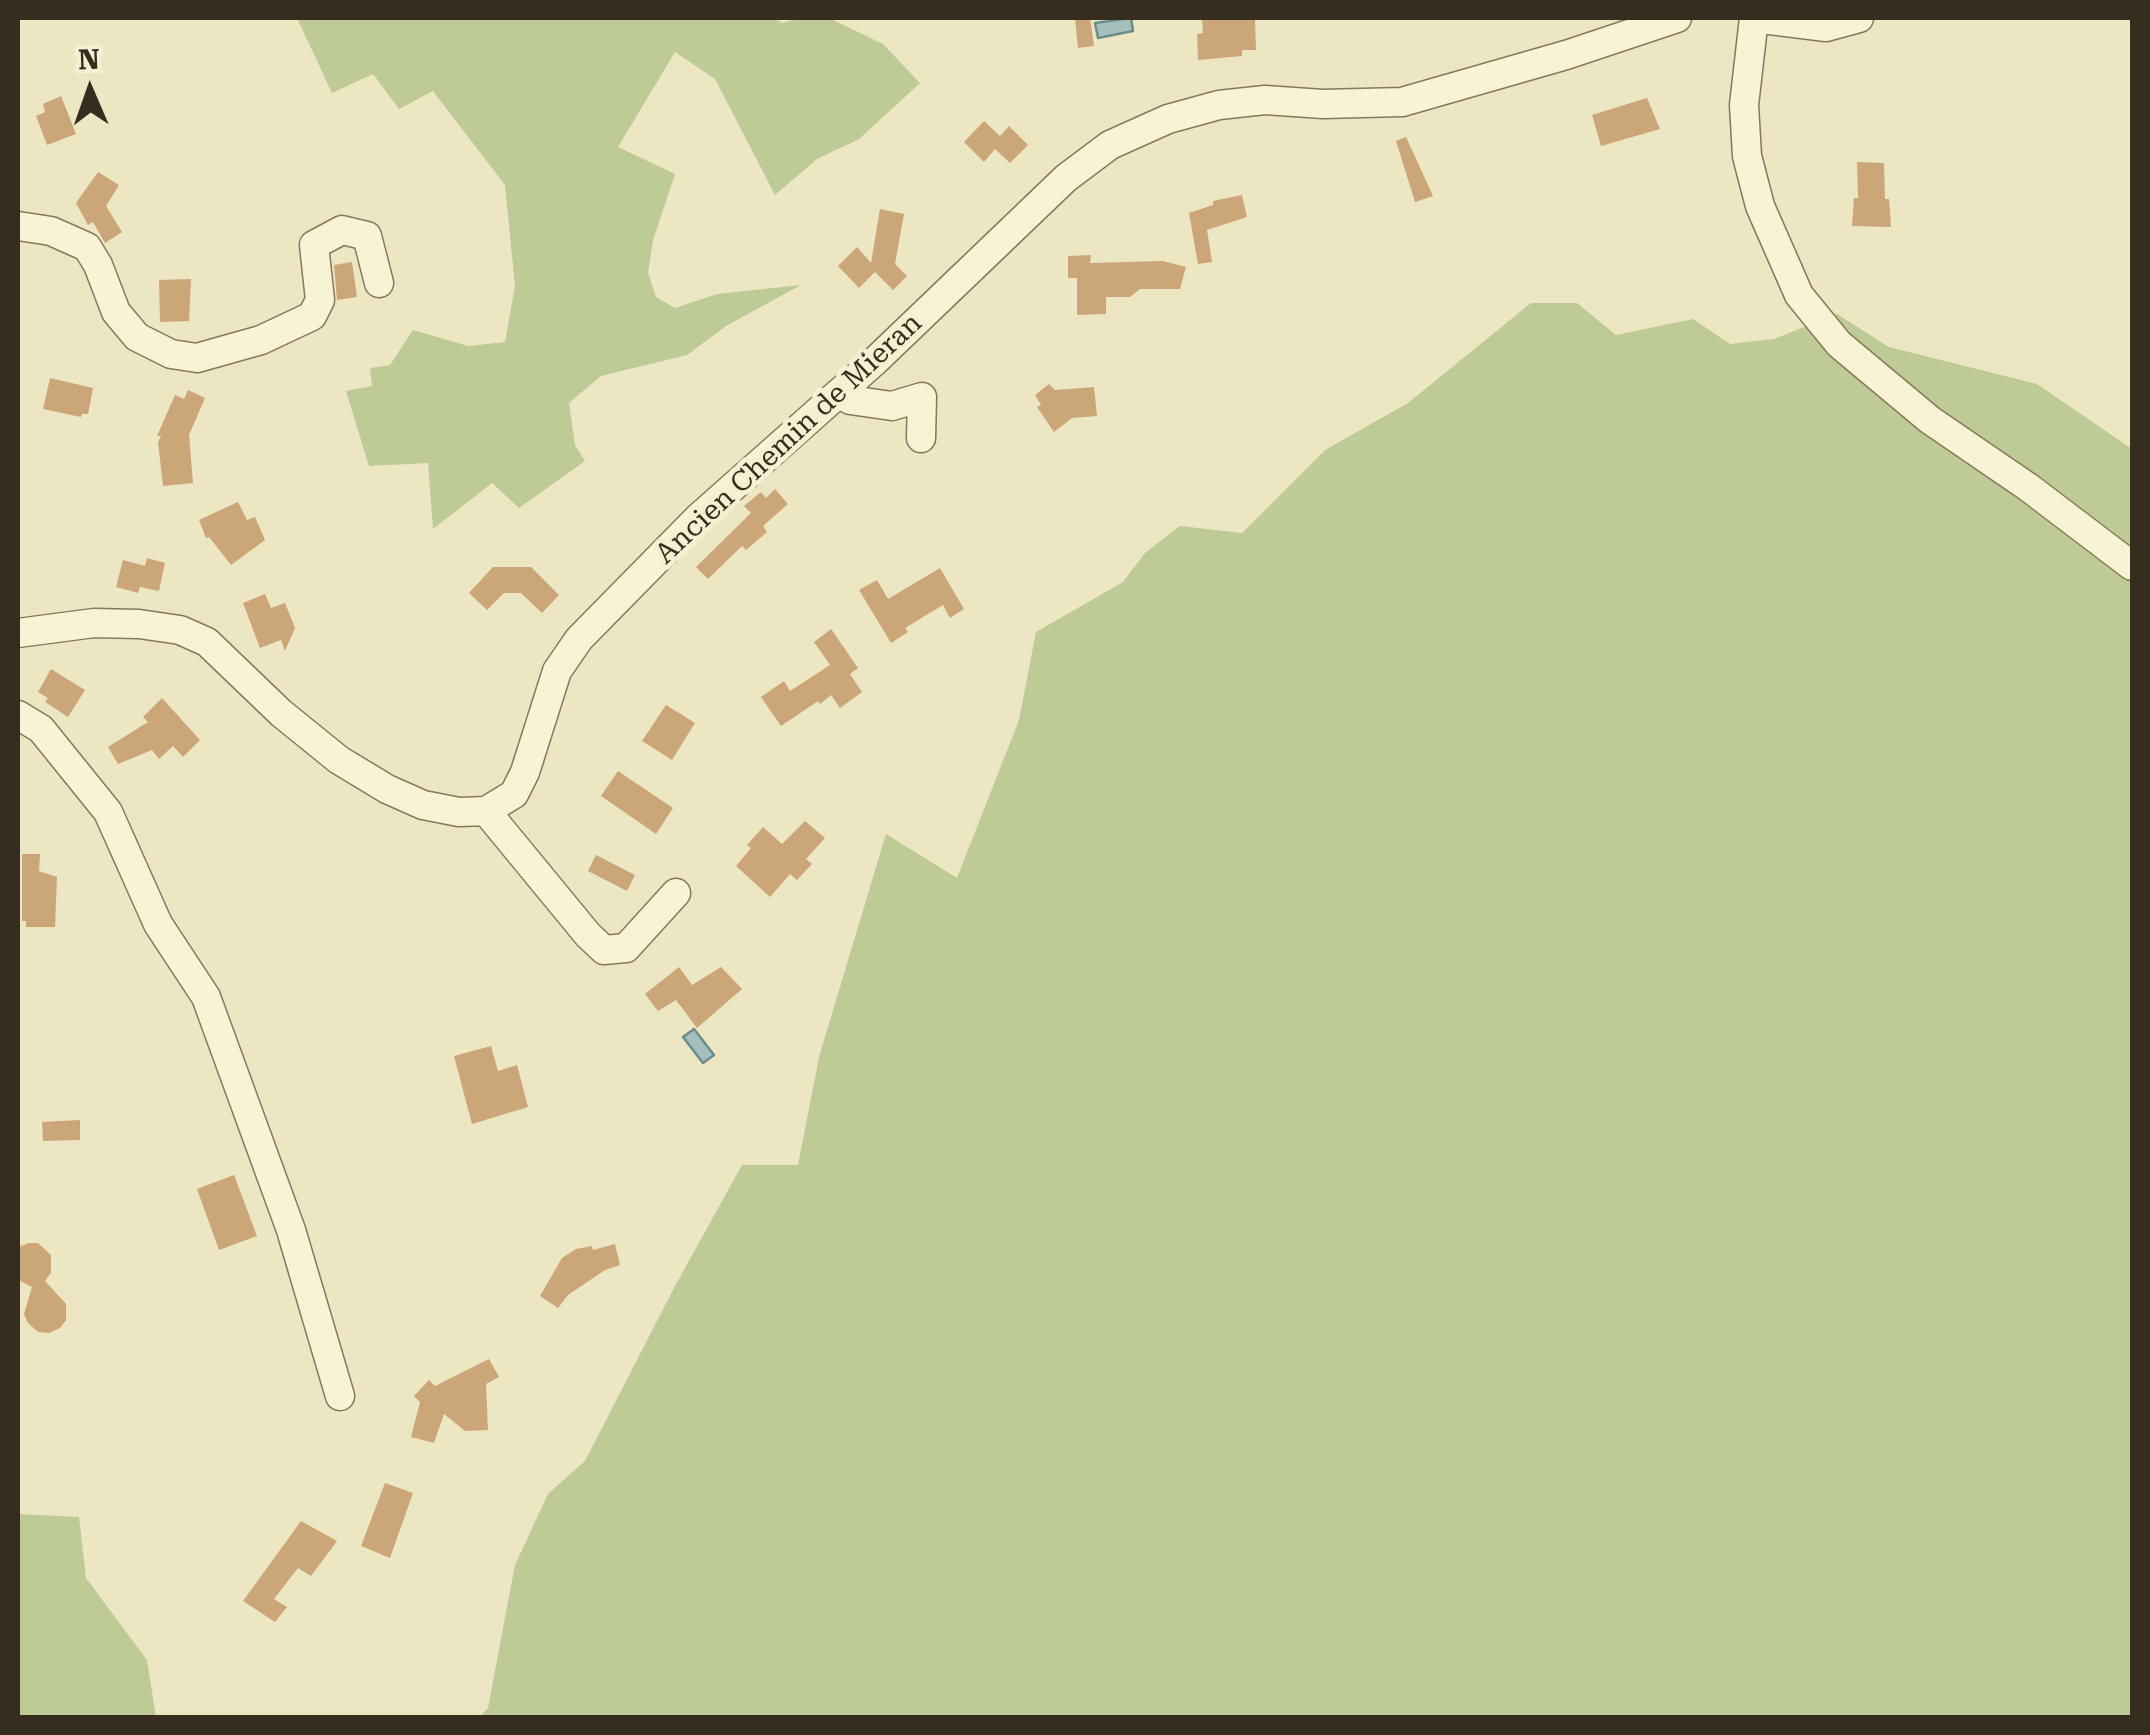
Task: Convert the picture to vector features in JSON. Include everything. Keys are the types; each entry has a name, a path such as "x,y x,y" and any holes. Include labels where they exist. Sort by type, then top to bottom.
{"street":[{"name":"Ancien Chemin de Mieran","path":"486,811 514,794 525,772 556,671 579,639 698,518 839,393 1066,178 1110,145 1168,119 1218,105 1265,100 1402,102 1677,18"},
{"path":"1859,18 1826,27 1754,18 1744,105 1747,156 1773,241 1799,295 1839,344 1930,420 2028,486 2132,566"},
{"path":"18,226 51,230 87,247 116,312 136,337 171,354 197,358 261,340 312,316 320,300 314,245 342,230 367,236 379,283"},
{"path":"839,393 850,400 892,406 922,398 921,438"},
{"path":"18,633 94,623 139,624 180,630 207,642 281,713 340,760 387,789 422,804 459,812 486,811 604,950 626,948 676,892"},
{"path":"18,715 41,728 108,812 158,924 206,997 291,1230 340,1396"}],"green space":[{"path":"297,18 772,18 783,23 800,18 829,18 883,44 920,83 859,139 817,159 775,195 715,79 675,52 618,147 675,174 653,240 648,273 656,297 675,308 717,294 801,285 726,326 687,355 601,376 569,403 575,445 585,461 519,508 492,483 433,529 428,463 369,466 346,391 372,386 370,368 390,365 413,330 468,346 505,342 515,286 505,185 433,91 399,109 373,74 332,93"},
{"path":"1531,303 1577,303 1616,335 1693,319 1730,344 1774,339 1837,314 1889,347 2037,384 2132,449 2132,1717 479,1718 488,1708 515,1565 548,1494 585,1461 742,1165 798,1165 819,1057 886,834 957,878 1019,720 1036,632 1123,582 1145,553 1180,526 1242,533 1325,450 1408,403"},
{"path":"18,1514 79,1517 86,1578 147,1660 156,1717 18,1717"}],"water":[{"path":"1131,18 1133,31 1098,38 1095,23"},
{"path":"694,1029 714,1055 703,1063 683,1037"}],"building":[{"path":"1075,18 1090,18 1094,46 1078,48"},
{"path":"1255,18 1256,50 1242,50 1242,56 1198,60 1197,34 1203,33 1202,19"},
{"path":"61,96 76,134 47,145 36,116 45,112 43,104"},
{"path":"1647,98 1660,129 1601,146 1592,115"},
{"path":"984,121 1000,136 1009,126 1028,145 1010,163 995,149 984,162 964,142"},
{"path":"1406,137 1433,196 1415,202 1396,141"},
{"path":"1857,162 1884,163 1891,227 1852,226 1854,198 1858,198"},
{"path":"98,172 119,185 106,206 122,232 105,243 93,222 88,225 76,203"},
{"path":"1242,195 1247,217 1207,230 1212,262 1198,264 1189,213 1213,205 1213,201"},
{"path":"880,209 904,214 895,264 907,276 893,290 875,272 859,288 838,266 857,247 871,263"},
{"path":"1091,255 1090,263 1163,261 1186,267 1180,289 1140,289 1130,297 1106,297 1106,314 1077,315 1077,278 1068,278 1068,256"},
{"path":"352,262 357,297 337,300 334,265"},
{"path":"191,279 189,321 160,322 159,280"},
{"path":"50,378 93,388 88,414 81,417 43,409"},
{"path":"1049,384 1055,390 1094,387 1097,416 1072,418 1054,432 1037,407 1041,405 1035,395"},
{"path":"188,390 205,398 189,435 193,483 163,486 158,442 161,436 157,436 175,395 184,399"},
{"path":"775,489 788,504 763,526 767,532 746,550 742,546 708,579 696,567 751,513 744,506 761,492 766,498"},
{"path":"238,502 247,520 255,517 265,540 231,565 206,538 199,520"},
{"path":"147,558 165,563 159,591 140,587 138,593 116,587 123,560 145,566"},
{"path":"493,567 531,567 559,595 542,613 521,593 504,593 487,610 469,593"},
{"path":"940,568 964,609 950,618 943,605 905,628 908,632 891,643 859,590 877,580 888,599"},
{"path":"265,594 271,608 285,603 295,628 285,651 281,640 260,648 243,603"},
{"path":"831,629 858,668 850,674 862,692 840,708 831,695 781,726 761,697 784,681 790,691 830,665 814,642"},
{"path":"51,669 85,690 68,717 45,702 48,698 38,692"},
{"path":"162,698 200,740 183,757 173,746 159,759 152,750 118,764 108,747 148,722 143,717"},
{"path":"666,705 695,723 672,760 642,741"},
{"path":"618,771 673,808 656,834 601,796"},
{"path":"805,821 825,838 806,859 812,864 797,880 790,874 770,897 736,866 763,827 782,844"},
{"path":"22,854 40,854 39,871 57,877 55,927 26,927 26,921 22,921"},
{"path":"596,855 635,875 627,891 588,871"},
{"path":"679,967 692,985 721,967 742,989 697,1028 676,1000 658,1011 645,994"},
{"path":"491,1046 498,1071 517,1065 528,1107 472,1124 454,1056"},
{"path":"80,1120 80,1140 43,1141 42,1122"},
{"path":"234,1175 257,1236 219,1250 197,1189"},
{"path":"38,1243 51,1255 51,1273 45,1281 66,1304 66,1320 49,1333 38,1332 24,1314 32,1287 18,1280 18,1247"},
{"path":"615,1244 620,1265 605,1270 568,1295 558,1308 540,1296 562,1258 576,1249 592,1246 593,1250"},
{"path":"489,1359 499,1377 486,1384 488,1430 465,1431 444,1414 434,1443 411,1437 420,1402 414,1396 429,1380 435,1386"},
{"path":"385,1483 413,1493 390,1558 361,1546"},
{"path":"301,1521 337,1541 311,1576 298,1568 274,1599 287,1607 275,1622 243,1601"}]}
